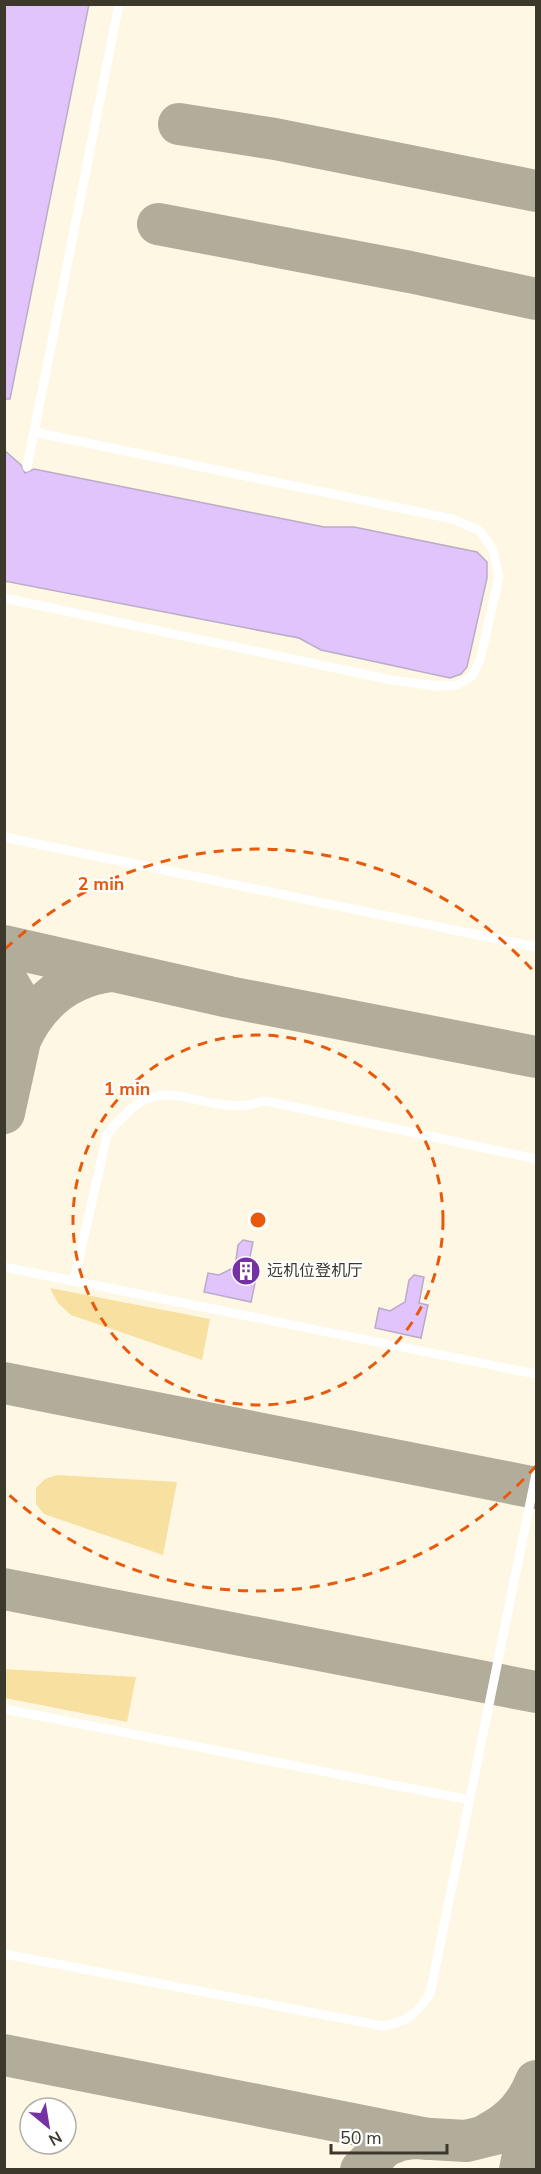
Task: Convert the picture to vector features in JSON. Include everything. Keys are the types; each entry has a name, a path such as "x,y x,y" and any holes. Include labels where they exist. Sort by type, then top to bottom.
{"lane":[{"path":"27,467 119,4"},
{"path":"5,599 392,680 436,686 457,685 472,676 480,660 499,576 493,550 480,531 453,519 34,432"},
{"path":"4,837 537,947"},
{"path":"74,1281 107,1135 122,1115 140,1101 164,1094 240,1106 266,1101 537,1159"},
{"path":"4,1267 537,1374"},
{"path":"4,1954 383,2026 403,2022 416,2014 430,1994 537,1474"},
{"path":"4,1709 470,1800"}],"shaded area":[{"path":"50,1288 210,1319 202,1360 71,1315 58,1303"},
{"path":"57,1475 177,1482 163,1555 44,1514 36,1504 36,1488 45,1479"},
{"path":"4,1669 136,1677 127,1722 5,1698"}],"building":[{"path":"4,4 89,4 10,399 4,399"},
{"path":"4,450 21,465 25,473 34,469 324,527 354,527 477,552 487,562 487,578 467,667 461,674 450,678 321,650 299,638 4,581"},
{"name":"远机位登机厅","path":"243,1240 253,1242 248,1267 258,1269 251,1302 204,1292 208,1273 219,1275 235,1267 238,1245"},
{"name":"远机位登机厅","path":"414,1275 424,1277 419,1303 428,1305 421,1338 375,1328 379,1308 390,1311 405,1302 409,1280"}],"taxiway":[{"path":"179,124 275,139 536,191"},
{"path":"158,224 410,272 536,299"},
{"path":"4,946 229,997 536,1057"},
{"path":"20,1040 36,1013 57,993 82,978 112,971"},
{"path":"4,976 18,1000 23,1027 4,1113"},
{"path":"4,1383 536,1488"},
{"path":"4,1589 536,1692"},
{"path":"4,2055 428,2139"},
{"path":"489,2133 517,2112 528,2098 536,2081"},
{"path":"520,2170 534,2101"},
{"path":"361,2170 385,2146 400,2140 414,2138 466,2141 536,2124"}],"place":[{"name":"远机位登机厅","path":"246,1271"}]}
